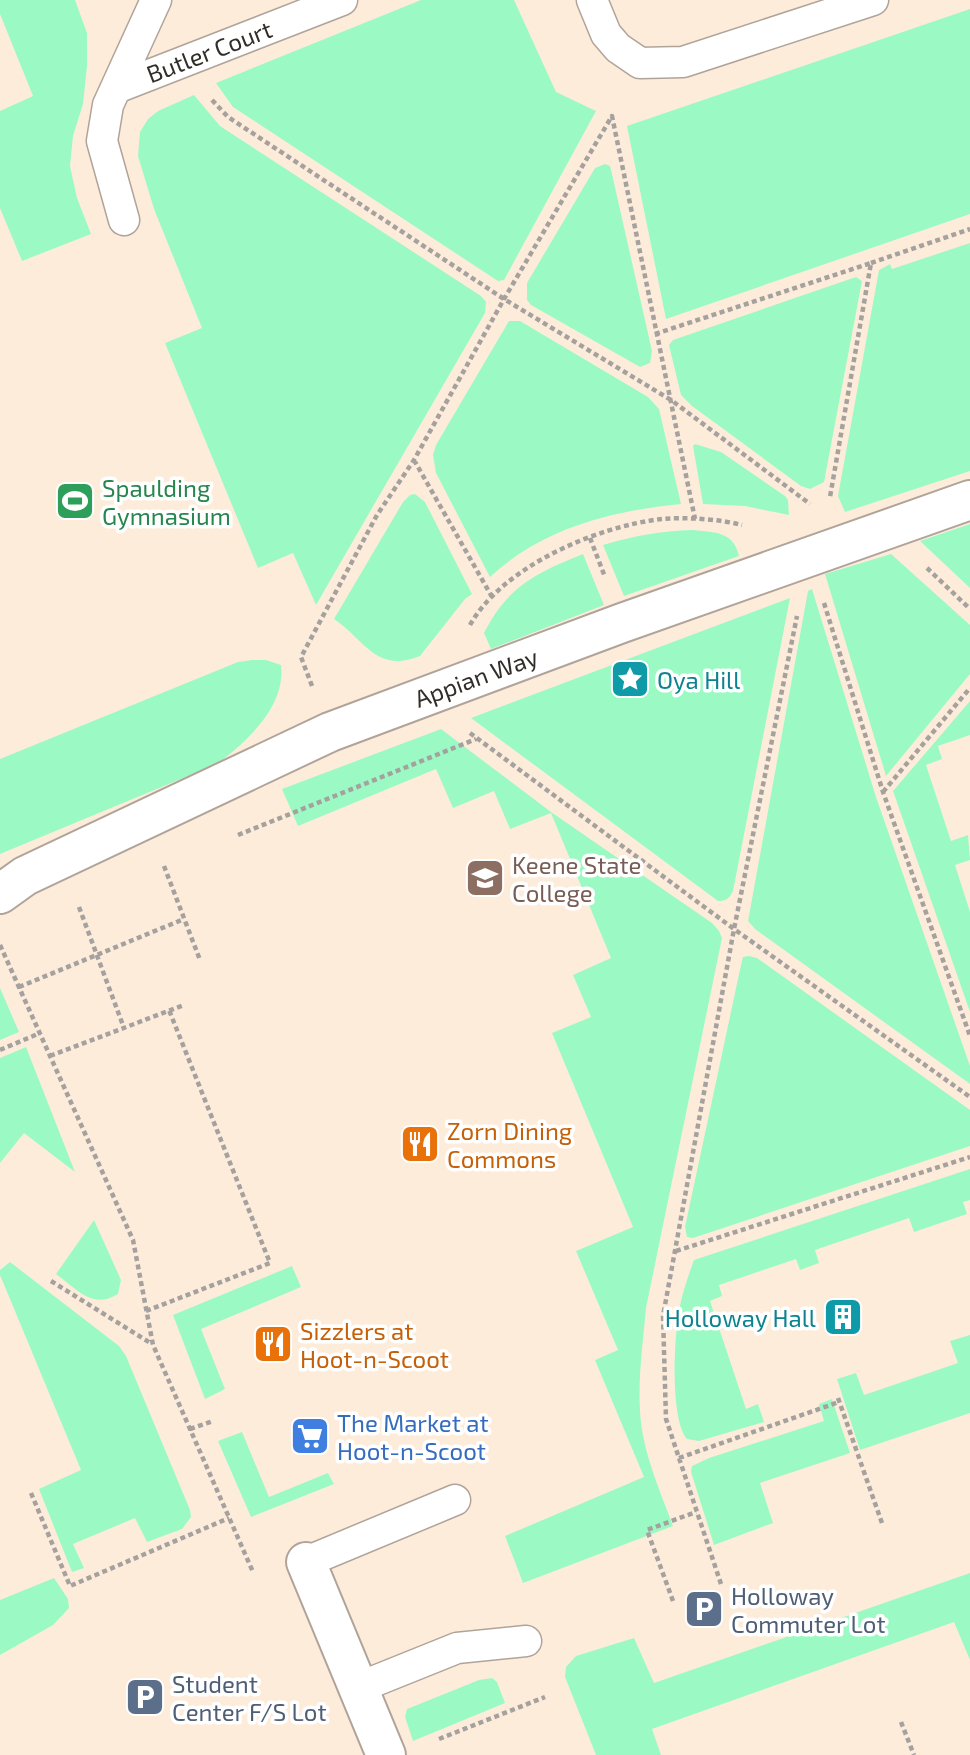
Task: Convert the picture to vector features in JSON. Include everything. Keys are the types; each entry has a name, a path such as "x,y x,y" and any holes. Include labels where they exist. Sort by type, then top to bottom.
{"street":[{"name":"Appian Way","path":"0,894 25,876 330,732 809,556 970,500"},
{"path":"306,1562 386,1755"}],"lane":[{"path":"124,220 114,192 102,141 108,105 156,0"},
{"name":"Butler Court","path":"116,88 342,0"},
{"path":"592,0 606,34 618,48 640,63 683,62 873,0"},
{"path":"306,1562 455,1500"},
{"path":"360,1687 457,1648 526,1641"}],"path":[{"path":"204,91 228,117 504,299 671,400 816,509"},
{"path":"330,732 301,657 377,514 414,460 504,299 612,116 695,519"},
{"path":"655,334 970,229"},
{"path":"829,504 871,263"},
{"path":"414,460 492,597"},
{"path":"970,1036 883,792 809,556 783,538 734,523 662,519 608,532 562,548 532,565 492,597 460,641 434,693 477,738 734,929 970,1097"},
{"path":"720,1584 666,1419 663,1316 734,929 809,556"},
{"path":"883,792 970,688"},
{"path":"228,839 477,738"},
{"path":"60,859 124,1028"},
{"path":"176,860 163,865 200,960"},
{"path":"19,987 184,919"},
{"path":"0,945 133,1240 153,1345 253,1572"},
{"path":"50,1056 184,1005"},
{"path":"146,1311 270,1263 169,1010"},
{"path":"0,1050 40,1033"},
{"path":"676,1251 970,1157"},
{"path":"51,1281 153,1345"},
{"path":"679,1458 838,1400 883,1526"},
{"path":"190,1429 213,1421"},
{"path":"31,1493 69,1586 229,1518"},
{"path":"673,1601 646,1530 696,1512"},
{"path":"439,1739 545,1697"},
{"path":"901,1722 914,1755"}],"shaded area":[{"name":"Keene State College","path":"0,0 970,0 970,1755 0,1755"}],"green space":[{"path":"0,0 75,0 87,33 83,104 73,136 70,166 77,198 91,234 22,261 0,208 0,111 33,96 0,14"},
{"path":"421,0 514,0 556,92 596,111 504,280 498,281 233,107 216,83"},
{"path":"970,9 970,214 666,319 627,126"},
{"path":"194,95 220,126 481,296 486,302 485,313 316,605 293,553 258,568 165,343 202,328 154,209 138,156 140,132 148,119 158,111"},
{"path":"605,164 610,166 652,351 650,363 640,367 531,305 527,300 527,283 595,168"},
{"path":"970,243 970,471 845,512 838,496 879,270 890,264 892,269"},
{"path":"856,277 862,281 824,482 810,489 801,486 692,406 681,395 669,345 673,340"},
{"path":"509,321 520,321 648,397 659,409 681,504 629,511 555,534 532,546 490,577 436,473 433,455 436,445"},
{"path":"695,444 721,452 785,496 788,500 789,515 745,506 703,504 693,446"},
{"path":"415,494 425,502 472,594 465,599 420,656 392,661 372,652 334,619 403,502"},
{"path":"970,524 970,588 920,541"},
{"path":"692,530 722,534 733,542 739,556 624,596 603,545 647,534"},
{"path":"583,554 604,605 491,649 484,633 513,592 537,575"},
{"path":"891,554 970,625 970,674 886,776 825,574"},
{"path":"812,589 876,797 970,1066 970,1084 755,929 748,921 808,591"},
{"path":"790,598 733,891 725,900 718,901 471,718"},
{"path":"266,660 281,665 277,695 262,722 217,764 0,854 0,759 238,662"},
{"path":"970,701 970,735 938,746 942,759 926,765 951,841 968,835 970,860 955,865 970,912 970,1012 893,791"},
{"path":"441,729 551,812 712,923 722,938 646,1308 641,1360 641,1426 652,1470 673,1526 523,1583 505,1536 644,1477 595,1360 618,1350 576,1251 633,1227 552,1033 591,1017 573,975 611,958 551,813 510,829 494,791 453,808 436,769 298,826 282,789"},
{"path":"743,957 757,958 970,1110 970,1146 693,1238 687,1237 685,1227 741,965"},
{"path":"0,988 19,1032 0,1040"},
{"path":"26,1047 75,1172 24,1133 0,1163 0,1058"},
{"path":"970,1169 970,1200 963,1202 967,1214 914,1232 909,1218 815,1250 819,1263 800,1270 796,1259 719,1285 722,1296 710,1301 746,1409 758,1404 764,1422 699,1441 687,1439 677,1413 675,1351 681,1301 694,1260"},
{"path":"94,1220 121,1280 118,1294 100,1300 85,1296 56,1274"},
{"path":"10,1262 119,1346 126,1356 190,1510 191,1517 182,1529 147,1542 135,1518 73,1544 84,1568 72,1572 39,1489 81,1470 0,1275 0,1270"},
{"path":"292,1266 301,1287 201,1329 225,1389 205,1399 173,1315"},
{"path":"970,1335 970,1413 860,1450 837,1379 856,1373 864,1395 958,1363 950,1341"},
{"path":"832,1399 850,1453 760,1483 773,1523 714,1545 691,1472 692,1466 824,1421 819,1404"},
{"path":"242,1432 269,1497 328,1473 334,1484 251,1517 218,1441"},
{"path":"970,1573 970,1660 954,1622 652,1729 661,1755 596,1755 565,1677 566,1667 576,1656 634,1638 654,1683"},
{"path":"54,1578 68,1599 69,1608 53,1625 0,1655 0,1600"},
{"path":"492,1678 497,1682 505,1703 413,1741 405,1717 407,1709 479,1680"}],"place":[{"name":"Spaulding Gymnasium","path":"75,501"},
{"name":"Oya Hill","path":"630,679"},
{"name":"Keene State College","path":"485,878"},
{"name":"Zorn Dining Commons","path":"420,1144"},
{"name":"Holloway Hall","path":"843,1317"},
{"name":"Sizzlers at Hoot-n-Scoot","path":"273,1344"},
{"name":"The Market at Hoot-n-Scoot","path":"310,1436"},
{"name":"Holloway Commuter Lot","path":"704,1609"},
{"name":"Student Center F/S Lot","path":"145,1697"}]}
